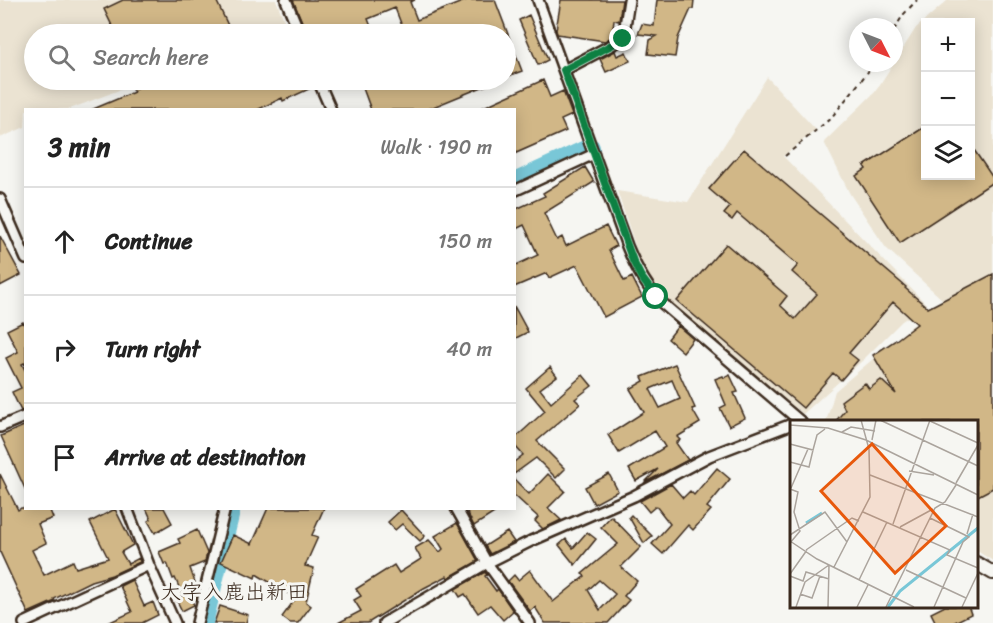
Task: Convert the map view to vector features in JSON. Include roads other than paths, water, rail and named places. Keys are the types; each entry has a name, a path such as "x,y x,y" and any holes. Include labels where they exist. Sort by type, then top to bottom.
{"street":[{"path":"285,0 296,24"},
{"path":"538,0 633,261 650,291 795,420"},
{"path":"564,70 623,39 629,0"},
{"path":"322,90 330,108"},
{"path":"516,190 594,154"},
{"path":"0,199 24,254"},
{"path":"0,427 24,417"},
{"path":"384,623 487,563 531,541 634,496 709,456 790,425"},
{"path":"128,510 175,623"},
{"path":"197,623 225,510"},
{"path":"457,510 487,563 530,623"},
{"path":"978,564 993,573"},
{"path":"24,623 149,565"}],"waterway":[{"path":"516,182 590,148"},
{"path":"203,623 231,510"}],"district":[{"name":"大字入鹿出新田","path":"234,592"}]}
